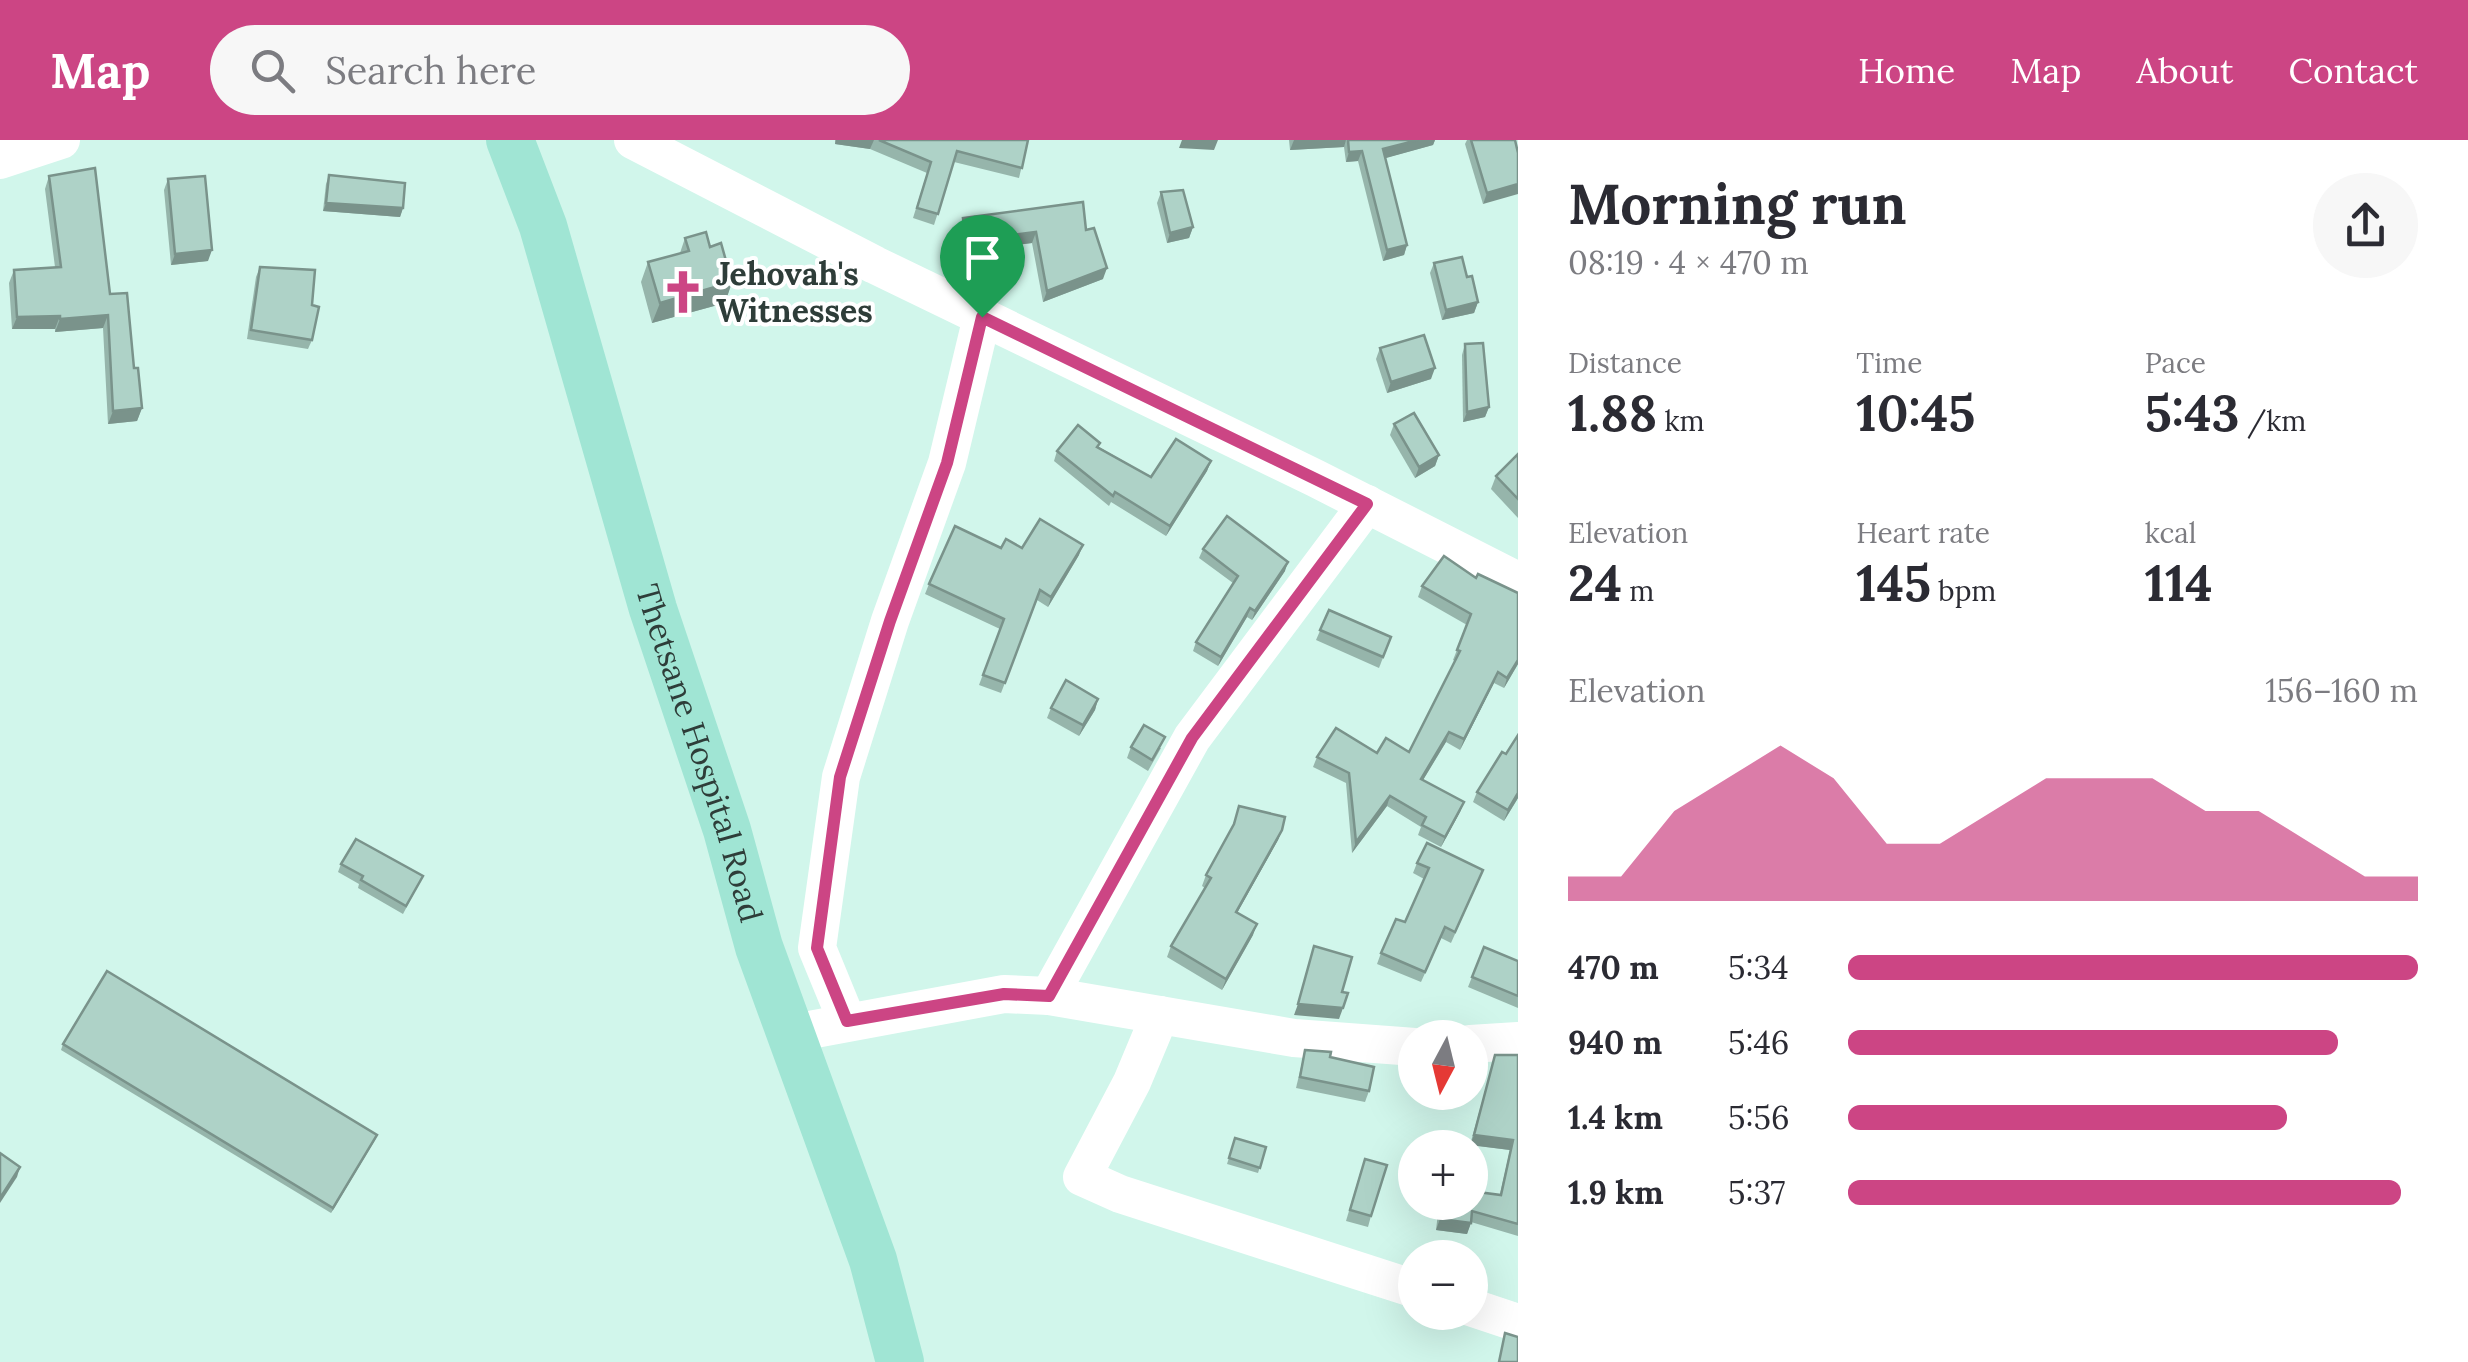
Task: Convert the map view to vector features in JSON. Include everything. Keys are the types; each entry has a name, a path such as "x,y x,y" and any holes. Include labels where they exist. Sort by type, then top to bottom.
{"main road":[{"name":"Thetsane Hospital Road","path":"510,140 543,226 653,608 727,830 759,947 873,1260 900,1362"}],"street":[{"path":"0,160 61,140"},
{"path":"633,140 875,265 1518,580"},
{"path":"847,1021 817,948 840,777 947,463 982,317"},
{"path":"1049,996 1192,738 1367,504"},
{"path":"788,1034 1004,994 1049,996 1294,1038 1398,1046"},
{"path":"1160,1015 1132,1082 1082,1178 1120,1194 1398,1284"},
{"path":"1488,1043 1518,1041"},
{"path":"1488,1313 1518,1323"}],"building":[{"path":"879,140 1028,140 1022,168 957,151 938,214 917,208 931,162"},
{"path":"1348,140 1418,140 1383,149 1407,245 1387,250 1362,151 1349,152"},
{"path":"1471,140 1515,140 1518,184 1487,193"},
{"path":"95,168 110,294 127,293 142,408 113,411 108,315 17,317 14,270 61,267 49,176"},
{"path":"329,175 405,183 403,208 326,203"},
{"path":"205,176 212,250 175,254 168,179"},
{"path":"1183,190 1193,227 1170,233 1161,192"},
{"path":"1083,202 1086,230 1094,228 1107,268 1047,291 1036,232 966,241 963,218"},
{"path":"706,232 710,247 721,243 732,282 660,303 648,262 689,251 685,238"},
{"path":"1462,257 1467,277 1472,276 1478,302 1446,310 1434,263"},
{"path":"260,267 315,270 312,305 319,307 312,340 251,330"},
{"path":"1424,335 1435,368 1391,382 1380,348"},
{"path":"1483,343 1489,407 1467,412 1465,344"},
{"path":"1414,413 1439,455 1419,467 1394,424"},
{"path":"1078,425 1100,443 1097,447 1151,477 1176,439 1211,461 1170,526 1115,492 1113,496 1057,451"},
{"path":"1518,454 1518,499 1496,476"},
{"path":"1227,516 1288,562 1255,611 1250,608 1221,657 1196,642 1238,576 1203,549"},
{"path":"1040,519 1083,545 1051,597 1040,590 1005,683 983,675 1004,619 929,584 955,526 1001,548 1006,539 1022,548"},
{"path":"1444,556 1476,578 1478,574 1518,593 1518,660 1507,678 1498,672 1464,739 1449,732 1421,779 1464,802 1445,837 1422,825 1426,817 1390,796 1356,842 1349,773 1317,757 1336,728 1377,753 1386,738 1409,752 1460,651 1457,650 1471,614 1422,586"},
{"path":"1329,610 1391,637 1383,657 1320,630"},
{"path":"1066,680 1098,699 1083,725 1051,708"},
{"path":"1144,725 1165,737 1152,760 1131,747"},
{"path":"1518,735 1518,793 1508,810 1477,792 1502,752 1506,754"},
{"path":"1239,806 1285,817 1282,830 1236,912 1257,924 1226,979 1171,946 1211,878 1206,875 1234,824"},
{"path":"356,839 423,876 406,906 341,864"},
{"path":"1427,843 1483,870 1455,932 1445,927 1425,972 1381,953 1396,919 1405,922 1429,868 1417,863"},
{"path":"1314,946 1352,957 1342,992 1348,993 1343,1008 1298,1004"},
{"path":"1484,947 1518,961 1518,996 1472,977"},
{"path":"107,971 377,1135 333,1208 63,1044"},
{"path":"1305,1050 1331,1052 1330,1057 1374,1067 1369,1091 1300,1077"},
{"path":"1495,1055 1518,1055 1518,1224 1488,1216 1488,1193 1501,1195 1513,1140 1488,1137 1488,1130 1475,1130 1481,1110 1488,1110 1488,1082"},
{"path":"1235,1138 1266,1147 1260,1168 1229,1158"},
{"path":"0,1153 20,1167 0,1198"},
{"path":"1365,1159 1387,1165 1371,1216 1350,1210"},
{"path":"1505,1333 1518,1337 1518,1362 1499,1362"}],"place":[{"name":"Jehovah's Witnesses","path":"683,292"}],"route":[{"path":"982,317 1367,504 1192,738 1049,996 1004,994 847,1021 817,948 840,777 947,463 982,317"}]}
